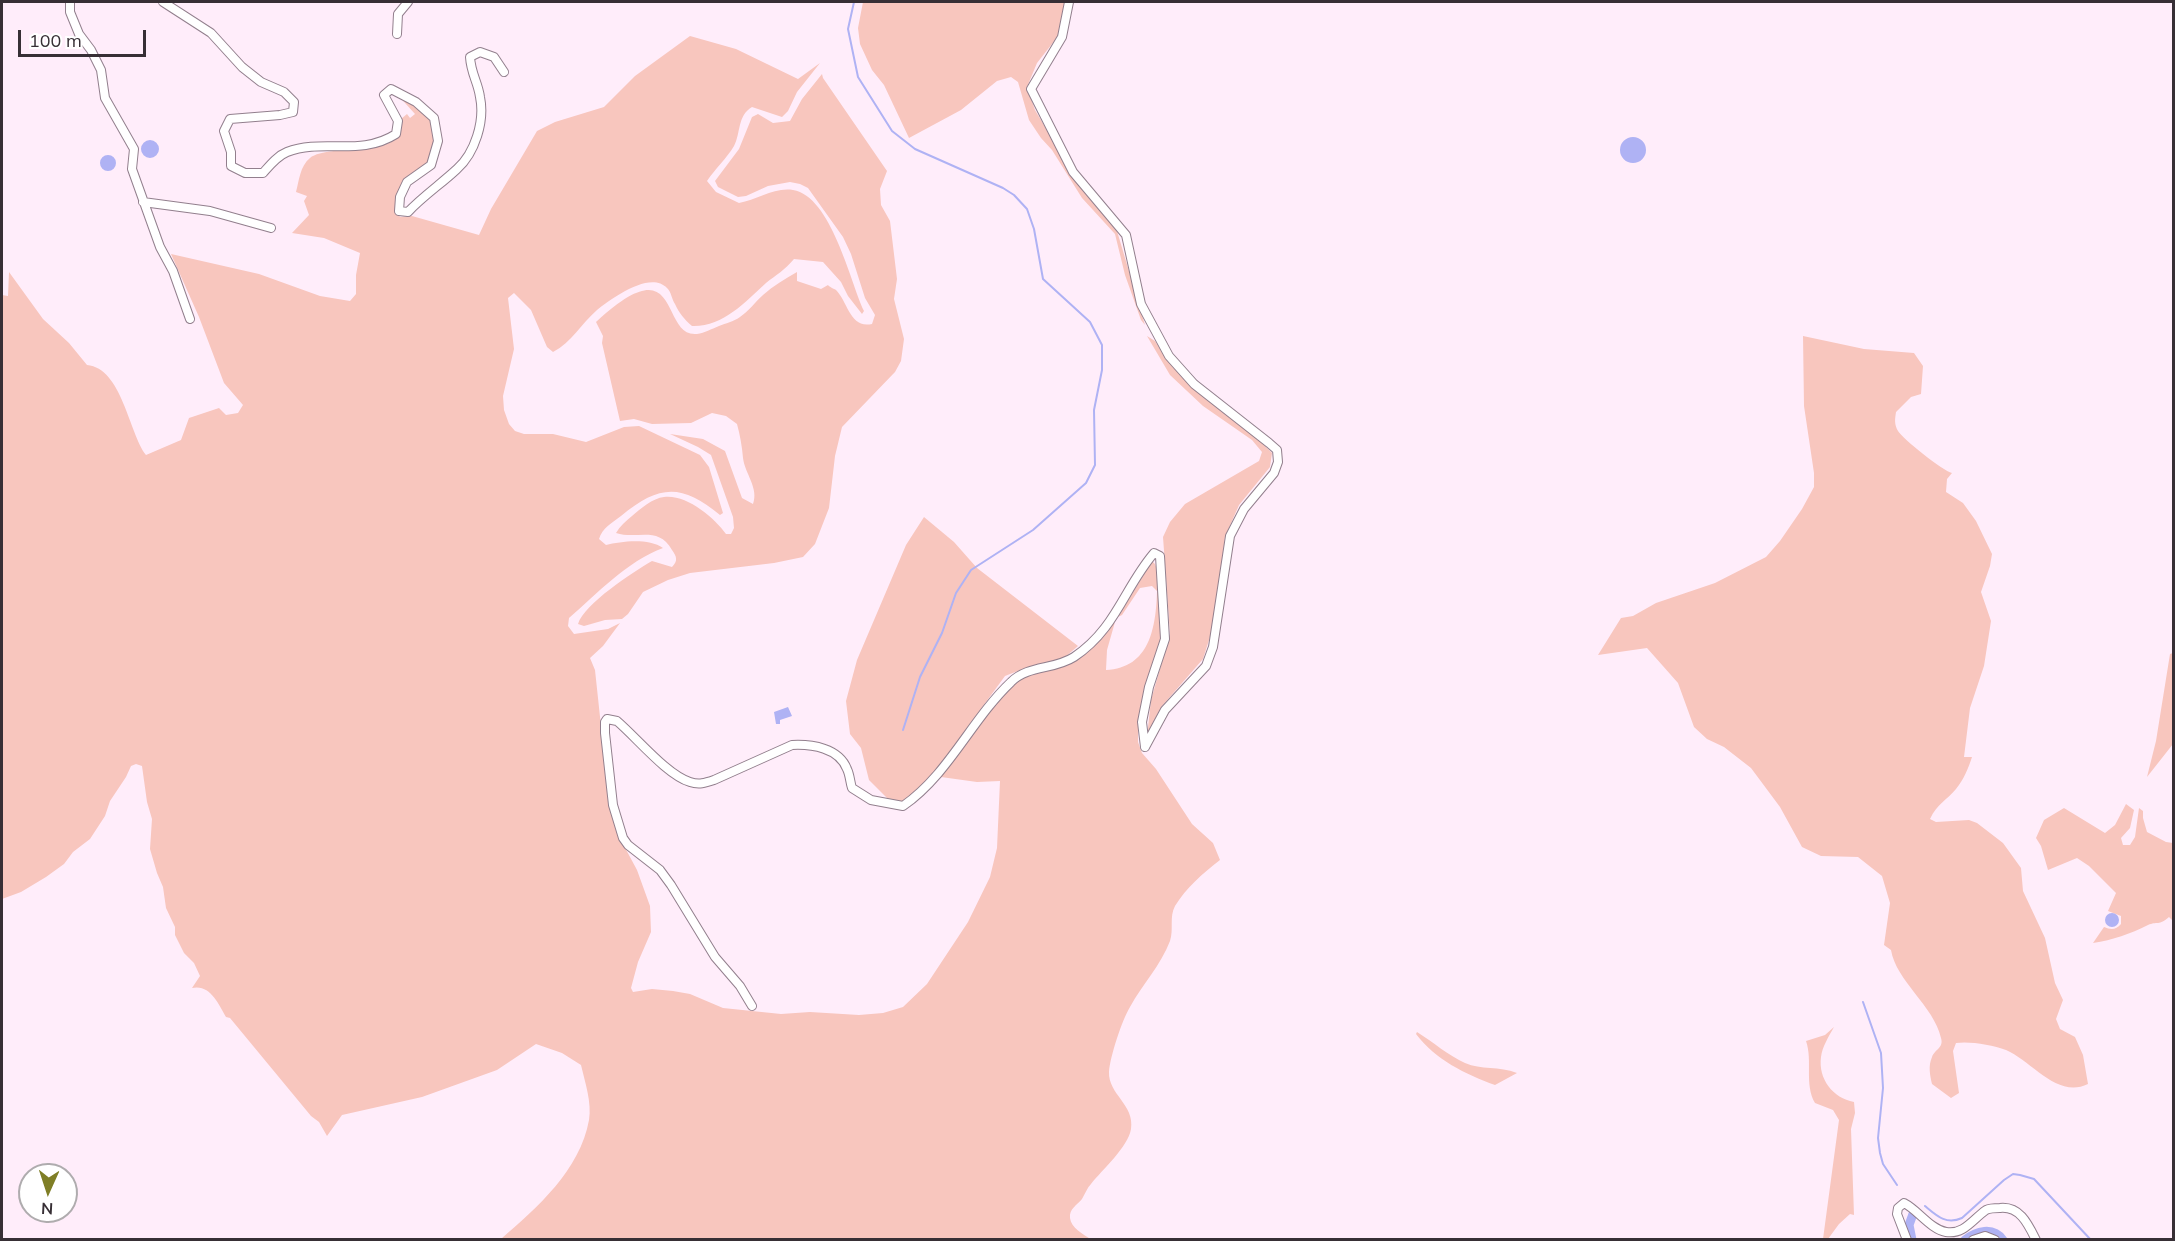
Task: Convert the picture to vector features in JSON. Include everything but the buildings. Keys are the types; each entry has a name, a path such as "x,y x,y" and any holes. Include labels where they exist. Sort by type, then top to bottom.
{"street":[{"path":"70,2 70,12 79,34 92,50 101,70 105,98 134,149 132,169 160,247 173,271 190,319"},
{"path":"163,2 211,33 242,68 261,82 284,92 294,102 293,112 230,119 224,131 231,152 231,166 245,173 263,173 274,160 288,152 314,147 351,147 382,142 396,134 398,121 384,95 391,89 416,102 434,117 438,141 431,165 408,182 400,197 399,211 408,212 422,197 458,168 473,146 480,120 480,97 471,70 470,57 480,52 494,57 504,72"},
{"path":"397,34 398,14 408,2"},
{"path":"752,1006 740,986 715,957 672,885 660,870 628,845 623,838 613,805 605,722 607,720 617,722 680,778 691,782 702,784 708,782 792,745 804,744 819,747 838,757 847,768 852,788 871,800 903,806 919,795 937,777 964,737 1012,680 1032,669 1063,663 1095,640 1116,614 1154,553 1160,556 1165,639 1149,687 1142,722 1145,747 1165,710 1206,666 1213,648 1230,536 1244,509 1274,473 1278,462 1276,450 1269,442 1194,384 1169,356 1142,304 1126,235 1073,172 1030,89 1062,37 1069,2"},
{"path":"143,202 210,211 271,228"},
{"path":"1907,1239 1897,1214 1898,1208 1904,1203 1940,1230 1948,1232 1959,1232 1988,1209 2005,1207 2018,1212 2027,1222 2036,1239"},
{"path":"1972,1239 1985,1236 1995,1239"}],"shaded area":[{"path":"863,2 1066,2 1059,35 1037,63 1027,87 1035,110 1083,191 1117,231 1145,325 1141,320 1125,275 1115,234 1082,198 1052,150 1029,120 1018,82 1011,77 997,81 961,110 909,138 884,85 872,70 860,44 858,28"},
{"path":"690,36 736,49 798,79 820,63 797,92 788,111 782,117 752,107 747,111 734,146 707,181 716,192 739,203 772,192 786,190 793,190 806,196 818,207 828,223 864,311 862,314 848,296 841,282 823,262 794,259 741,306 714,323 703,325 692,326 678,310 670,291 660,283 641,284 611,299 597,310 566,343 553,352 547,347 531,310 514,293 508,298 514,349 503,396 504,410 509,424 515,431 524,434 553,434 586,442 624,427 639,426 700,455 709,467 723,513 720,515 693,497 670,492 647,498 635,506 608,526 599,539 606,545 643,542 663,548 637,561 569,618 568,626 574,634 608,629 620,623 603,646 590,658 595,670 609,801 623,844 637,870 650,906 651,932 638,962 631,988 633,992 652,989 673,991 690,994 723,1008 781,1014 810,1012 859,1015 883,1013 903,1007 927,984 968,922 990,877 997,848 1000,781 977,782 941,777 947,765 975,727 1018,681 1026,675 1090,648 1115,622 1107,650 1106,670 1121,668 1141,654 1152,631 1157,591 1152,586 1140,588 1122,615 1118,617 1152,561 1159,575 1162,637 1138,722 1138,742 1142,753 1156,769 1192,824 1213,843 1220,860 1195,881 1175,906 1172,914 1171,937 1166,950 1123,1021 1109,1072 1113,1087 1129,1113 1131,1129 1125,1143 1074,1207 1070,1218 1078,1230 1092,1240 501,1239 555,1187 577,1155 590,1113 588,1092 581,1065 562,1053 536,1044 497,1070 422,1097 342,1115 327,1136 319,1122 311,1116 230,1018 226,1017 213,996 204,989 192,988 200,976 175,935 175,927 166,908 163,887 150,849 152,819 142,766 136,764 131,766 110,801 105,816 90,839 73,852 64,864 46,877 21,892 2,899 2,295 8,296 9,272 43,319 69,343 87,365 99,369 109,377 117,389 146,455 181,440 189,418 219,408 226,415 238,413 243,405 224,383 199,317 171,254 259,274 320,296 350,301 356,294 356,275 360,253 324,238 292,233 309,215 304,201 307,196 296,192 302,169 310,158 320,153 381,146 393,141 400,132 401,119 407,114 410,118 415,114 396,93 411,102 432,121 434,141 429,163 397,195 395,210 400,217 412,216 479,235 491,209 537,131 555,122 604,107 635,76"},
{"path":"822,74 887,171 880,189 881,205 890,221 897,279 894,299 904,339 901,361 895,372 842,427 835,456 829,508 815,544 803,557 774,563 690,573 643,592 622,619 605,620 584,626 578,624 589,607 599,598 644,566 652,561 672,567 675,563 674,552 660,538 654,535 616,533 621,526 651,502 664,497 681,499 707,514 726,534 731,534 734,528 733,517 711,455 670,434 703,439 725,451 742,498 753,504 754,498 753,487 744,464 737,424 726,416 712,413 691,423 652,424 634,419 620,421 602,343 603,336 596,322 624,300 643,291 656,292 665,300 677,323 685,331 697,334 737,319 767,292 797,272 797,281 821,289 828,285 836,290 854,319 865,324 872,324 875,315 865,298 843,237 808,188 790,182 768,186 746,196 738,197 718,187 715,181 739,149 752,117 758,114 773,123 790,121 802,99"},
{"path":"1147,336 1155,341 1172,366 1202,395 1254,435 1272,453 1270,467 1239,505 1225,537 1214,624 1203,659 1162,706 1147,736 1151,700 1170,634 1163,537 1170,522 1185,504 1259,461 1262,452 1252,440 1203,406 1170,375"},
{"path":"1803,336 1864,349 1914,353 1923,366 1921,394 1911,397 1896,412 1897,428 1901,435 1924,454 1952,473 1947,479 1946,492 1963,503 1976,521 1992,554 1981,592 1991,621 1984,666 1970,708 1964,757 1972,757 1959,785 1930,819 1936,822 1969,820 1977,823 2003,843 2021,868 2023,891 2045,938 2055,983 2063,1000 2056,1019 2060,1029 2075,1037 2083,1055 2088,1084 2066,1087 2045,1077 2006,1050 1981,1044 1956,1043 1953,1051 1959,1093 1951,1098 1932,1084 1930,1064 1933,1054 1941,1044 1941,1038 1931,1015 1900,972 1891,950 1884,945 1890,903 1882,876 1858,857 1821,856 1802,847 1780,807 1751,768 1724,747 1707,739 1694,727 1678,683 1647,648 1598,655 1621,618 1633,616 1656,603 1715,583 1766,557 1802,509 1814,487 1804,406"},
{"path":"924,517 954,542 977,568 1078,646 1064,658 1028,667 1005,676 934,773 902,803 887,798 869,780 861,748 850,734 846,701 857,660 906,545"},
{"path":"2173,653 2173,744 2147,777 2156,741 2170,654"},
{"path":"2126,804 2134,810 2130,828 2121,838 2123,845 2130,845 2135,837 2139,808 2143,811 2147,832 2166,842 2173,843 2173,921 2169,917 2121,936 2093,943 2104,927 2113,929 2121,924 2121,916 2108,911 2116,893 2089,866 2077,858 2048,870 2041,846 2036,838 2044,820 2064,808 2105,833 2115,825"},
{"path":"1834,1027 1823,1049 1821,1065 1828,1086 1846,1100 1854,1102 1855,1113 1851,1129 1854,1215 1850,1214 1828,1239 1823,1239 1839,1120 1833,1110 1815,1103 1812,1096 1806,1041 1825,1035"},
{"path":"1417,1032 1465,1063 1517,1073 1495,1085 1484,1081 1442,1059 1424,1043 1416,1034"}],"water":[{"path":"1633,137 1642,141 1646,150 1642,159 1633,163 1624,159 1620,150 1624,141"},
{"path":"150,140 156,143 159,149 156,155 150,158 144,155 141,149 144,143"},
{"path":"105,155 111,155 116,163 114,169 105,171 100,166 100,160"},
{"path":"788,707 792,716 776,724 774,712"},
{"path":"2112,913 2117,915 2119,920 2117,925 2112,927 2107,925 2105,920 2107,915"}],"waterway":[{"path":"854,2 848,29 858,77 892,131 915,149 1014,195 1027,209 1034,229 1043,279 1090,322 1102,345 1102,370 1094,410 1095,465 1086,483 1033,530 971,570 956,593 942,633 920,677 903,730"},
{"path":"1863,1002 1881,1053 1883,1088 1878,1138 1880,1153 1883,1164 1897,1185"},
{"path":"1925,1206 1946,1220 1956,1220 1962,1218 2004,1180 2013,1174 2020,1175 2034,1179 2091,1240"},
{"path":"1912,1240 1909,1225 1913,1214"},
{"path":"1965,1240 1984,1231 1994,1233 2003,1240"}]}
